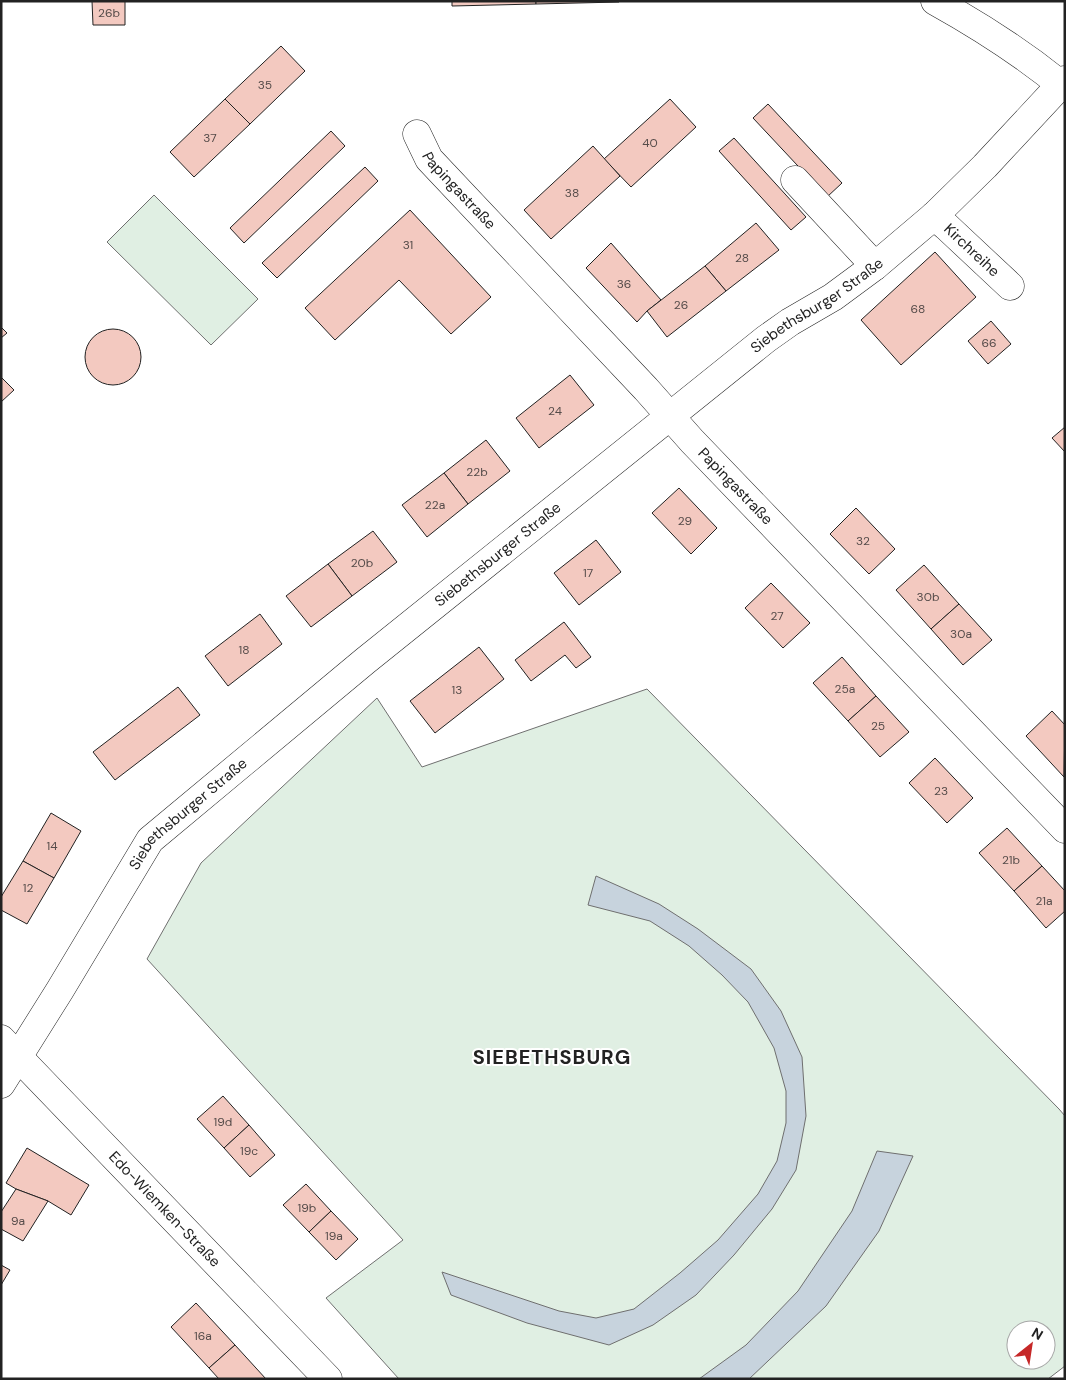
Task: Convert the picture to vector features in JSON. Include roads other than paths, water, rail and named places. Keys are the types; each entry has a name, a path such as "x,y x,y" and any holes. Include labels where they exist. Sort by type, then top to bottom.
{"street":[{"path":"935,1 1006,44 1063,84"},
{"name":"Siebethsburger Straße","path":"1,1084 9,1048 60,990 150,840 365,661 774,333 833,297 875,266 934,216 985,166 1063,84"},
{"name":"Papingastraße","path":"417,134 429,159 699,448 1065,829"},
{"path":"795,180 875,266"},
{"name":"Kirchreihe","path":"934,216 1010,286"},
{"name":"Edo-Wiemken-Straße","path":"9,1048 328,1379"}],"district":[{"name":"SIEBETHSBURG","path":"552,1057"}]}
